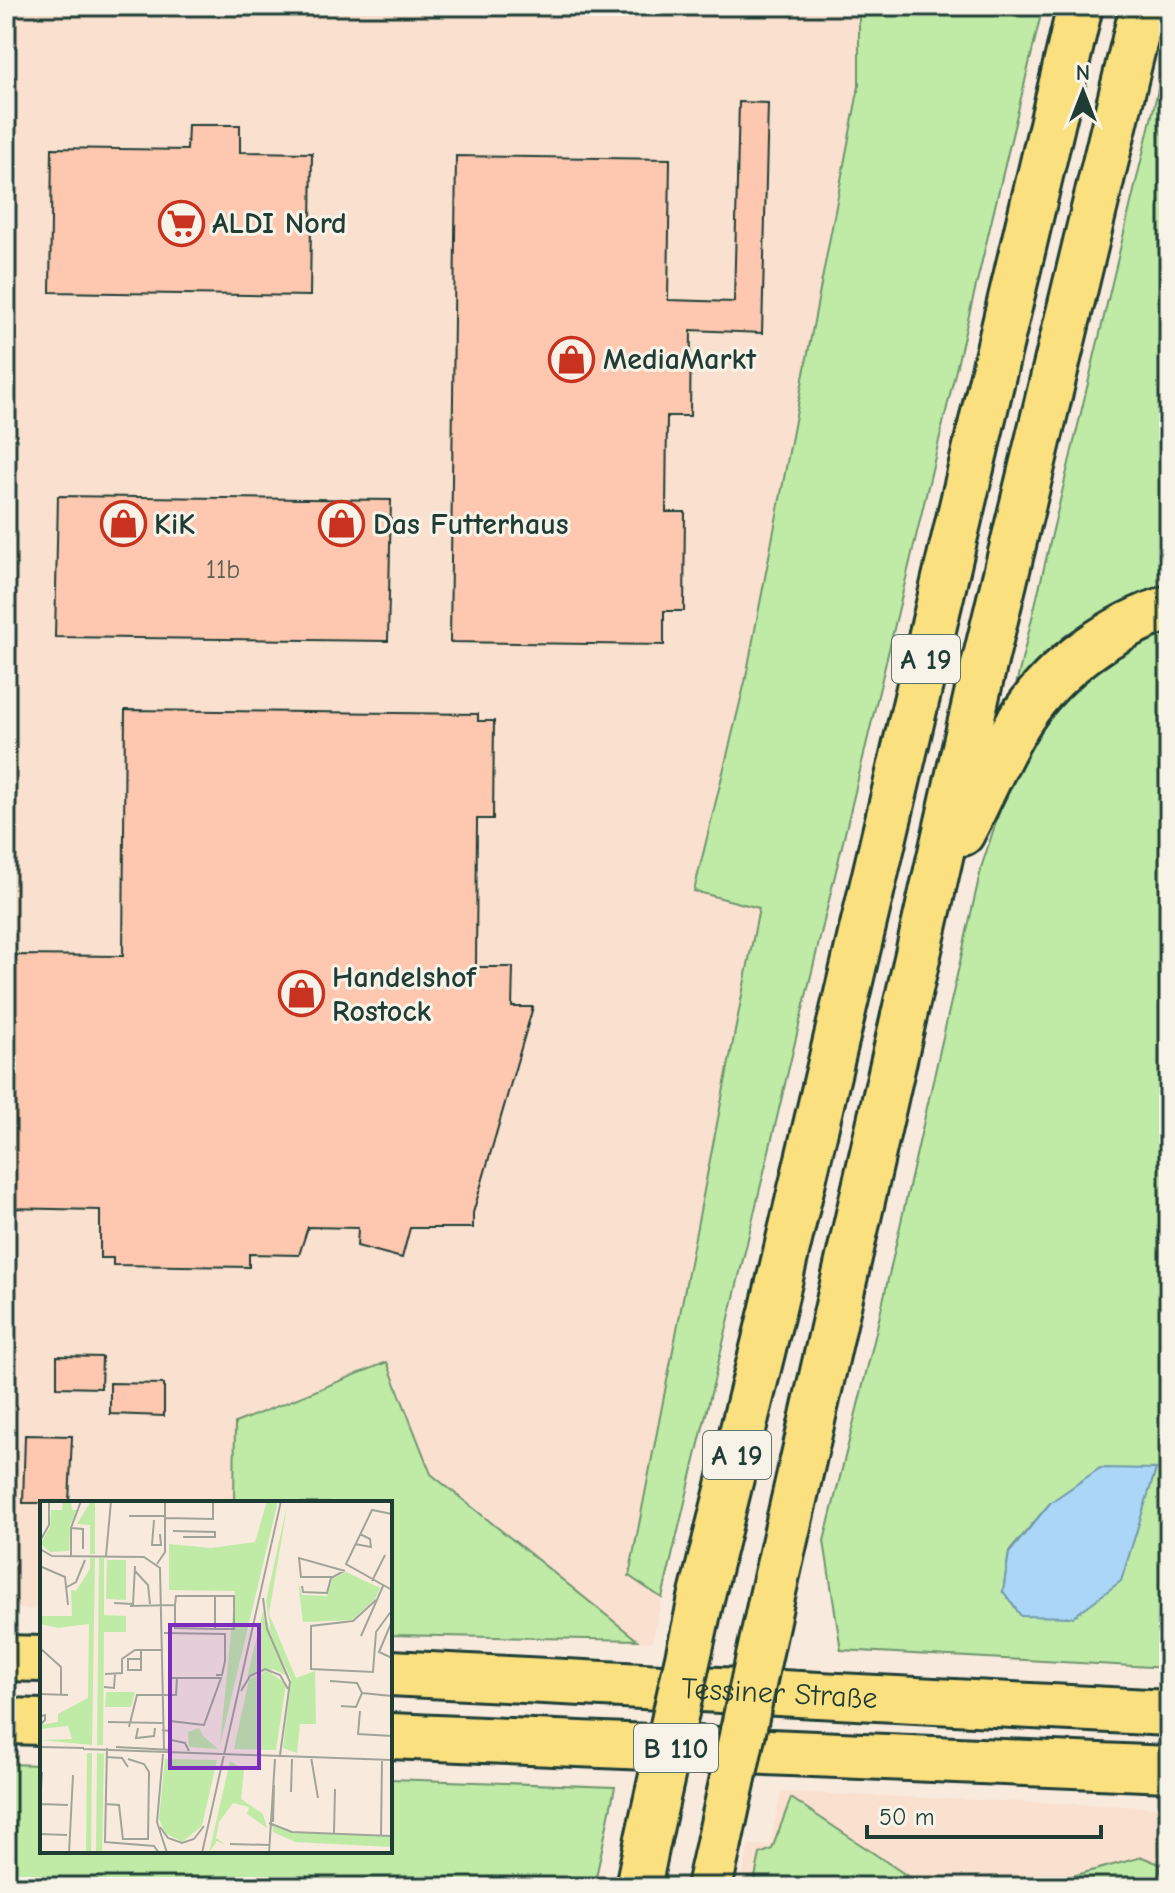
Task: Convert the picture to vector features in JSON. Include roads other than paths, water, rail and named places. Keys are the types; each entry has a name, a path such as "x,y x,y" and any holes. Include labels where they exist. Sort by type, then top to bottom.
{"main road":[{"name":"A 19","path":"638,1887 701,1599 772,1312 1080,6"},
{"name":"A 19","path":"709,1887 978,690 1143,6"},
{"path":"937,881 1022,717 1062,672 1111,633 1169,608"},
{"path":"6,1658 40,1659"},
{"name":"Tessiner Straße","path":"392,1673 1169,1713"},
{"path":"6,1721 40,1722"},
{"name":"Tessiner Straße","path":"392,1736 1169,1769"}],"water":[{"path":"1100,1468 1156,1469 1121,1581 1073,1617 1021,1616 1003,1591 1009,1553 1051,1502"}],"place":[{"name":"ALDI Nord","path":"181,223"},
{"name":"MediaMarkt","path":"572,359"},
{"name":"KiK","path":"123,524"},
{"name":"Das Futterhaus","path":"342,524"},
{"name":"Handelshof Rostock","path":"301,994"}]}
